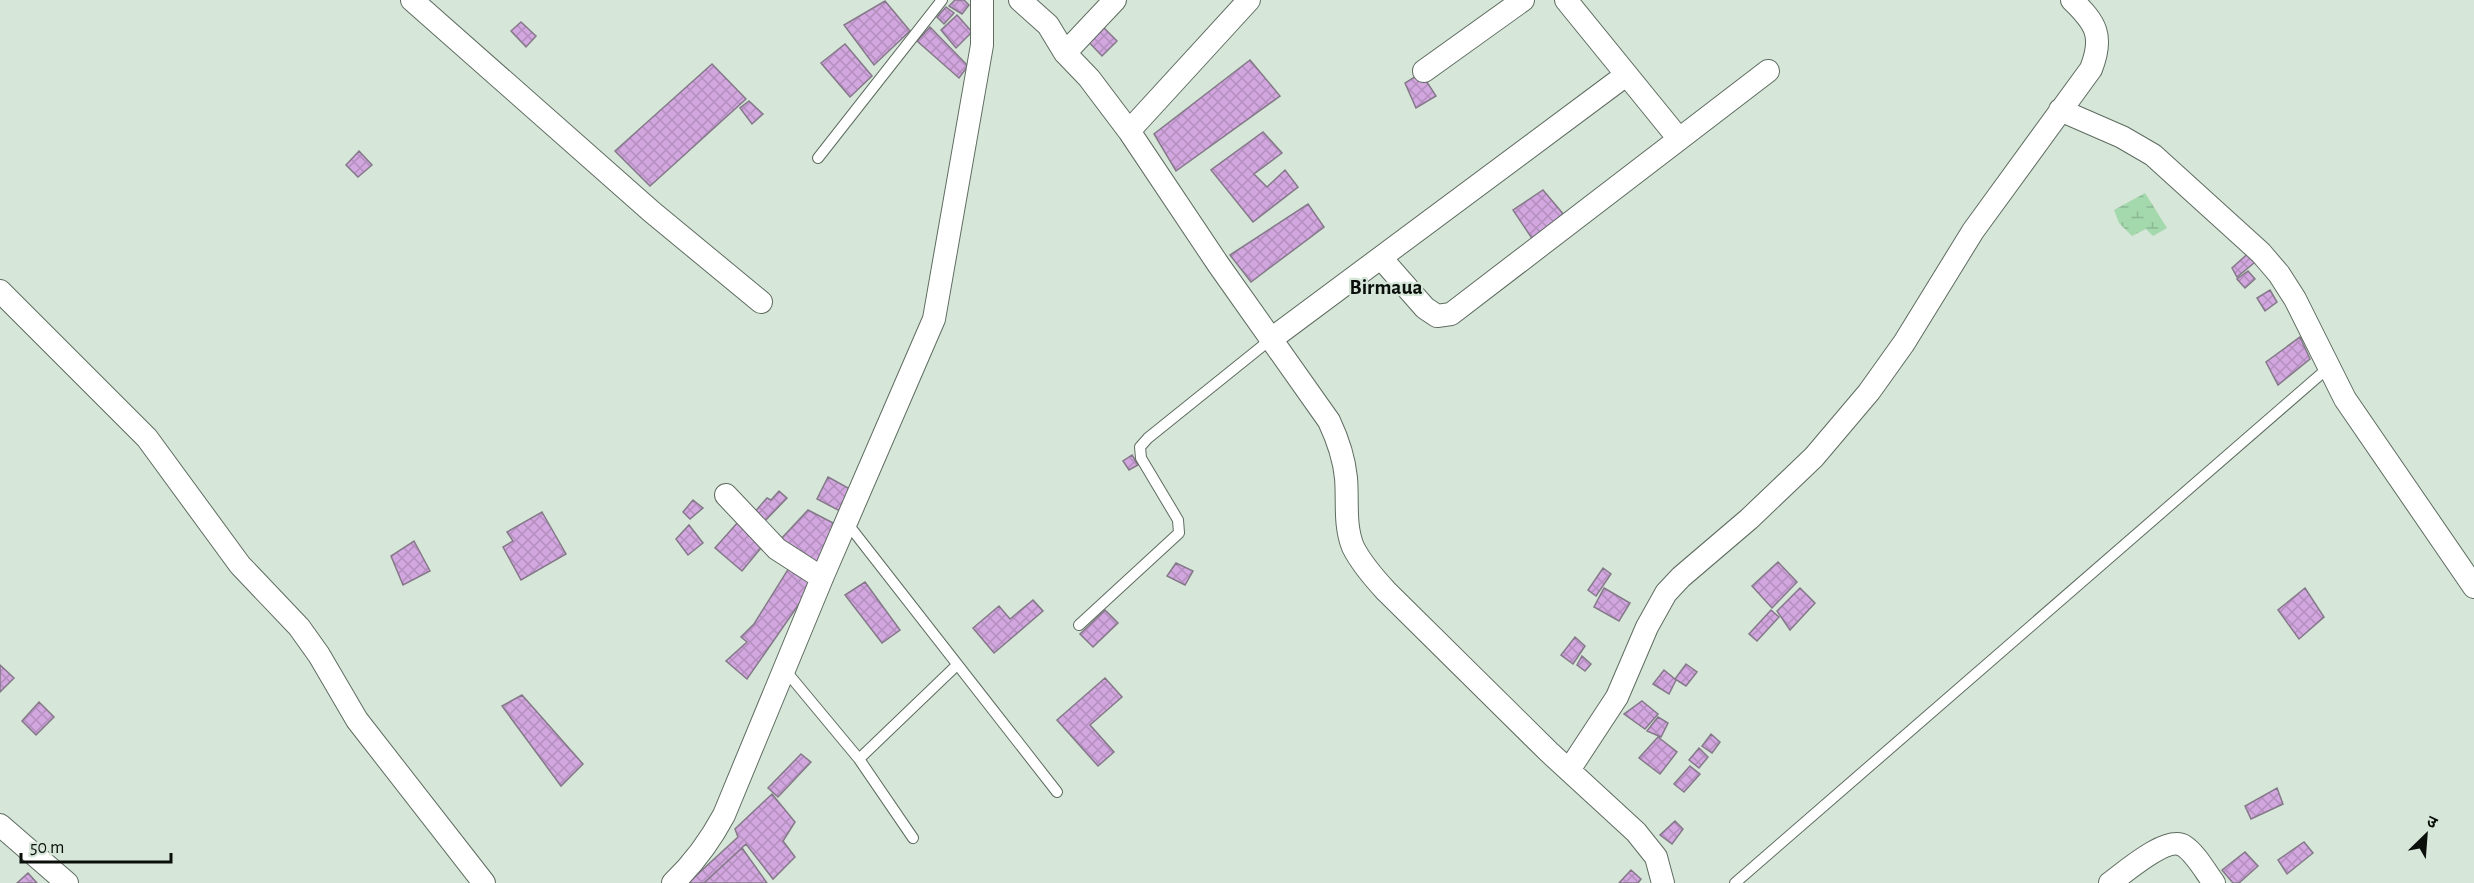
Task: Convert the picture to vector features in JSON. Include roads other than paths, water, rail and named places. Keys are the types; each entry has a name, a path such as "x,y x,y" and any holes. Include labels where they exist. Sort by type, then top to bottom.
{"street":[{"path":"412,0 652,212 761,302"},
{"path":"673,883 711,840 724,815 822,578 934,319 982,45 982,0"},
{"path":"1020,0 1048,25 1065,53 1089,78 1129,131 1270,340 1329,421 1342,449 1346,478 1348,529 1353,547 1366,567 1386,591 1569,770 1636,832 1656,857 1663,883"},
{"path":"1065,53 1115,0"},
{"path":"1129,131 1249,0"},
{"path":"1424,71 1523,0"},
{"path":"1566,0 1679,139"},
{"path":"1569,770 1617,696 1647,627 1666,593 1681,577 1779,491 1814,457 1851,415 1904,343 1972,231 2091,69 2098,45 2094,24 2072,0"},
{"path":"1381,258 1425,308 1437,316 1451,314 1768,71"},
{"path":"1270,340 1626,75"},
{"path":"2060,110 2122,137 2153,155 2261,253 2279,274 2295,299 2336,385 2368,436 2474,587"},
{"path":"0,291 147,438 240,565 298,627 319,656 357,720 483,883"},
{"path":"726,495 777,549 822,578"},
{"path":"0,825 67,883"},
{"path":"2110,883 2172,843 2189,851 2214,883"}],"lane":[{"path":"818,158 942,0"},
{"path":"1079,625 1179,532 1178,520 1141,458 1140,447 1148,438 1270,340"},
{"path":"1735,883 2328,368"},
{"path":"847,523 1058,792"},
{"path":"859,759 957,665"},
{"path":"785,670 859,759 913,838"}],"district":[{"name":"Birmaua","path":"1386,287"}]}
